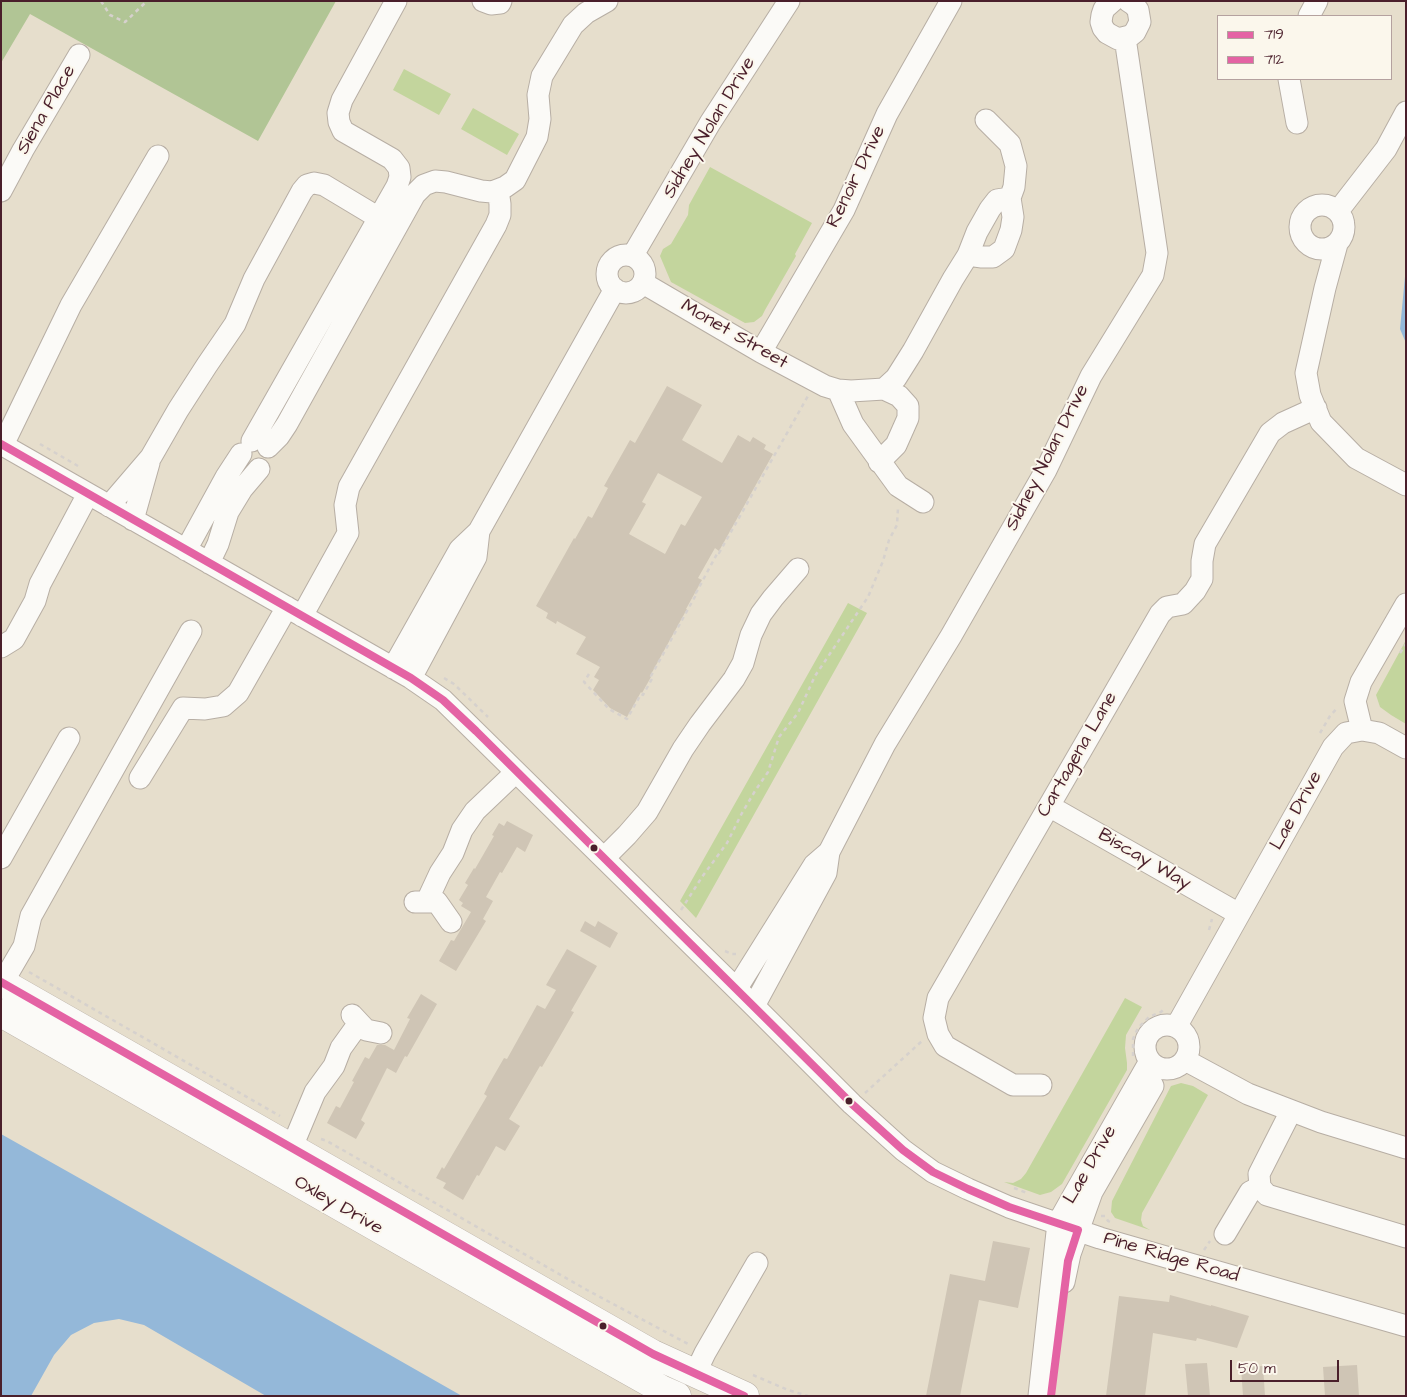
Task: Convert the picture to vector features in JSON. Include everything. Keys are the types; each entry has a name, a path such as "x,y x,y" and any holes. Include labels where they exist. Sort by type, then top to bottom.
{"main road":[{"name":"Oxley Drive","path":"6,976 296,1138 646,1349 700,1363 747,1385"},
{"name":"Oxley Drive","path":"1,1013 581,1344 677,1396"}],"street":[{"path":"186,550 226,477 254,448 397,186 400,177 399,168 392,159 343,131 338,113 342,100 396,1"},
{"path":"483,1 491,4 502,1"},
{"path":"254,448 279,436 287,424 415,194 424,185 435,180 481,192 492,192 505,188 515,180 538,136 540,119 538,95 542,76 573,25 607,1"},
{"name":"Sidney Nolan Drive","path":"633,256 710,123 789,1"},
{"name":"Renoir Drive","path":"761,352 844,210 887,114 951,1"},
{"path":"1102,4 1101,22 1103,28 1112,37 1124,38 1135,32 1140,22 1138,10 1129,1"},
{"path":"1310,15 1317,1"},
{"name":"Sidney Nolan Drive","path":"754,1006 826,873 829,852 885,744 951,636 1013,528 1046,470 1091,376 1152,275 1157,253 1124,38"},
{"name":"Siena Place","path":"1,191 79,55"},
{"path":"1288,80 1297,123"},
{"path":"1347,213 1325,205 1310,208 1301,220 1300,228 1306,242 1311,247 1335,245 1342,239 1345,225 1342,218 1347,213 1386,149 1406,112"},
{"path":"968,255 993,257 1004,249 1011,230 1013,217 1010,198 1014,187 1016,166 1010,144 986,120"},
{"path":"2,445 71,305 158,156"},
{"path":"108,506 151,458 178,410 235,324 254,279 307,185 314,183 324,186 379,218"},
{"path":"140,778 183,708 223,706 238,693 348,533 345,505 349,487 496,225 500,215 498,190"},
{"path":"884,389 896,378 913,351 968,255 990,210 997,200 1010,198"},
{"path":"1335,245 1306,373 1310,395 1321,422 1356,458 1406,485"},
{"path":"621,255 633,256 642,262 645,278 639,288 633,292 620,292 615,289 608,279 608,267 611,262 621,255"},
{"name":"Monet Street","path":"643,283 761,352 827,386"},
{"path":"402,673 460,549 479,531 615,289"},
{"path":"827,386 884,389 899,396 908,406 908,418 896,445 879,462"},
{"path":"827,386 852,424 898,486 915,497"},
{"name":"Cartagena Lane","path":"938,1034 934,1018 938,998 1160,614 1167,607 1183,604 1195,591 1202,579 1202,561 1205,544 1270,433 1283,423 1316,408"},
{"name":"Pine Ridge Road","path":"2,445 402,673 443,700 737,988 852,1104 903,1150 934,1172 1009,1207 1100,1238 1406,1326"},
{"path":"209,563 218,544 228,512 242,489 270,458 270,452 254,448"},
{"path":"133,520 151,458"},
{"path":"1,647 14,639 35,601 40,584 88,494"},
{"path":"604,858 647,812 683,749 734,679 761,614 798,568"},
{"path":"1406,604 1361,682 1355,701 1362,730 1379,733 1406,748"},
{"path":"6,976 24,946 31,916 191,631"},
{"name":"Lae Drive","path":"1176,1027 1333,747 1346,733 1362,730"},
{"path":"1,858 69,738"},
{"path":"450,922 437,902 421,901 453,854 462,830 474,811 516,772"},
{"name":"Biscay Way","path":"1049,806 1239,914"},
{"name":"Sidney Nolan Drive","path":"737,988 814,865 829,852"},
{"path":"296,1138 315,1092 334,1066 355,1019 366,1030 381,1033"},
{"path":"1162,1026 1176,1027 1188,1042 1189,1048 1185,1060 1175,1067 1157,1065 1147,1055 1146,1040 1155,1029 1162,1026"},
{"path":"938,1034 945,1046 1013,1085 1041,1085"},
{"path":"1185,1060 1248,1094 1321,1122 1406,1148"},
{"name":"Lae Drive","path":"1039,1396 1056,1235 1068,1227 1092,1192 1157,1065"},
{"path":"1291,1111 1259,1174 1260,1187 1267,1194 1406,1237"},
{"path":"1225,1234 1250,1192 1260,1187"},
{"name":"Lae Drive","path":"1051,1396 1068,1260 1068,1227"},
{"path":"700,1363 757,1263"}],"path":[{"path":"101,1 110,15 124,22 147,1"},
{"path":"1335,245 1347,213"},
{"path":"588,674 584,682 609,709 627,719 653,677 651,676 718,552 827,386"},
{"path":"681,910 727,843 742,813 768,772 779,737 798,713 814,676 868,597 883,561 889,540 897,525 899,503 915,497"},
{"path":"719,947 732,954 740,954"},
{"path":"6,976 277,1113 287,1123 296,1138 311,1136 327,1141 578,1285 700,1363"},
{"path":"852,1104 929,1034 938,1034"},
{"path":"1007,1186 1030,1194"},
{"path":"747,1385 788,1390 808,1396"}],"green space":[{"path":"1,1 336,1 258,141 30,14 1,63"},
{"path":"404,69 451,94 439,115 393,90"},
{"path":"473,108 519,134 507,155 461,129"},
{"path":"710,167 812,223 795,254 796,256 762,316 754,322 745,323 671,282 660,256 663,249 671,244 688,215 689,205"},
{"path":"848,603 867,613 696,918 680,901"},
{"path":"1406,640 1406,724 1380,707 1376,695"},
{"path":"1125,998 1142,1007 1126,1035 1127,1070 1062,1184 1051,1192 1040,1195 1004,1182 1013,1183 1021,1179 1026,1173"},
{"path":"1181,1083 1193,1086 1208,1095 1142,1213 1141,1220 1143,1226 1150,1230 1115,1218 1111,1212 1112,1201 1171,1086"}],"water":[{"path":"1406,266 1406,343 1400,329"},
{"path":"1,1134 462,1396 266,1396 144,1325 119,1319 94,1323 71,1335 54,1355 31,1396 1,1396"}],"building":[{"path":"667,386 702,405 682,440 722,463 738,435 750,442 753,437 766,445 764,449 773,454 719,551 715,548 698,578 702,580 651,677 627,717 610,708 593,690 599,680 594,677 600,667 576,654 586,637 557,621 556,624 546,618 548,613 536,606 588,516 592,518 608,488 604,486 630,440 635,443","holes":["658,473 702,497 685,526 681,524 665,554 629,534 646,504 642,502"]},
{"path":"507,821 533,835 525,852 517,847 502,873 500,872 486,897 493,901 483,919 486,921 456,971 439,961 451,940 454,941 471,912 461,906 463,903 459,900 468,885 465,883 494,836 492,835 499,823 504,826"},
{"path":"585,921 595,927 598,921 618,933 610,948 580,931"},
{"path":"567,949 597,966 571,1011 574,1012 509,1119 520,1126 505,1151 496,1146 463,1200 443,1188 446,1183 436,1178 442,1167 444,1169 487,1096 484,1094 489,1084 504,1058 507,1059 537,1005 545,1009 556,990 546,985"},
{"path":"421,994 437,1004 396,1073 387,1068 361,1120 365,1123 356,1139 327,1123 336,1106 340,1108 365,1057 369,1059 377,1045 385,1045 394,1050 410,1019 407,1018"},
{"path":"993,1241 1030,1248 1018,1308 979,1300 960,1396 926,1396 950,1274 985,1281"},
{"path":"1170,1295 1249,1316 1237,1348 1197,1338 1196,1341 1153,1333 1145,1396 1106,1396 1119,1296 1169,1302"},
{"path":"1207,1363 1210,1396 1188,1396 1185,1364"},
{"path":"1357,1365 1359,1396 1325,1396 1323,1367"},
{"path":"1263,1366 1265,1396 1243,1396 1241,1367"}],"transit line":[{"name":"719","path":"1,444 411,678 443,700 852,1104 903,1150 933,1172 968,1189 1009,1207 1078,1230 1068,1261 1051,1396"},
{"name":"712","path":"1,982 653,1354 744,1396"}]}
